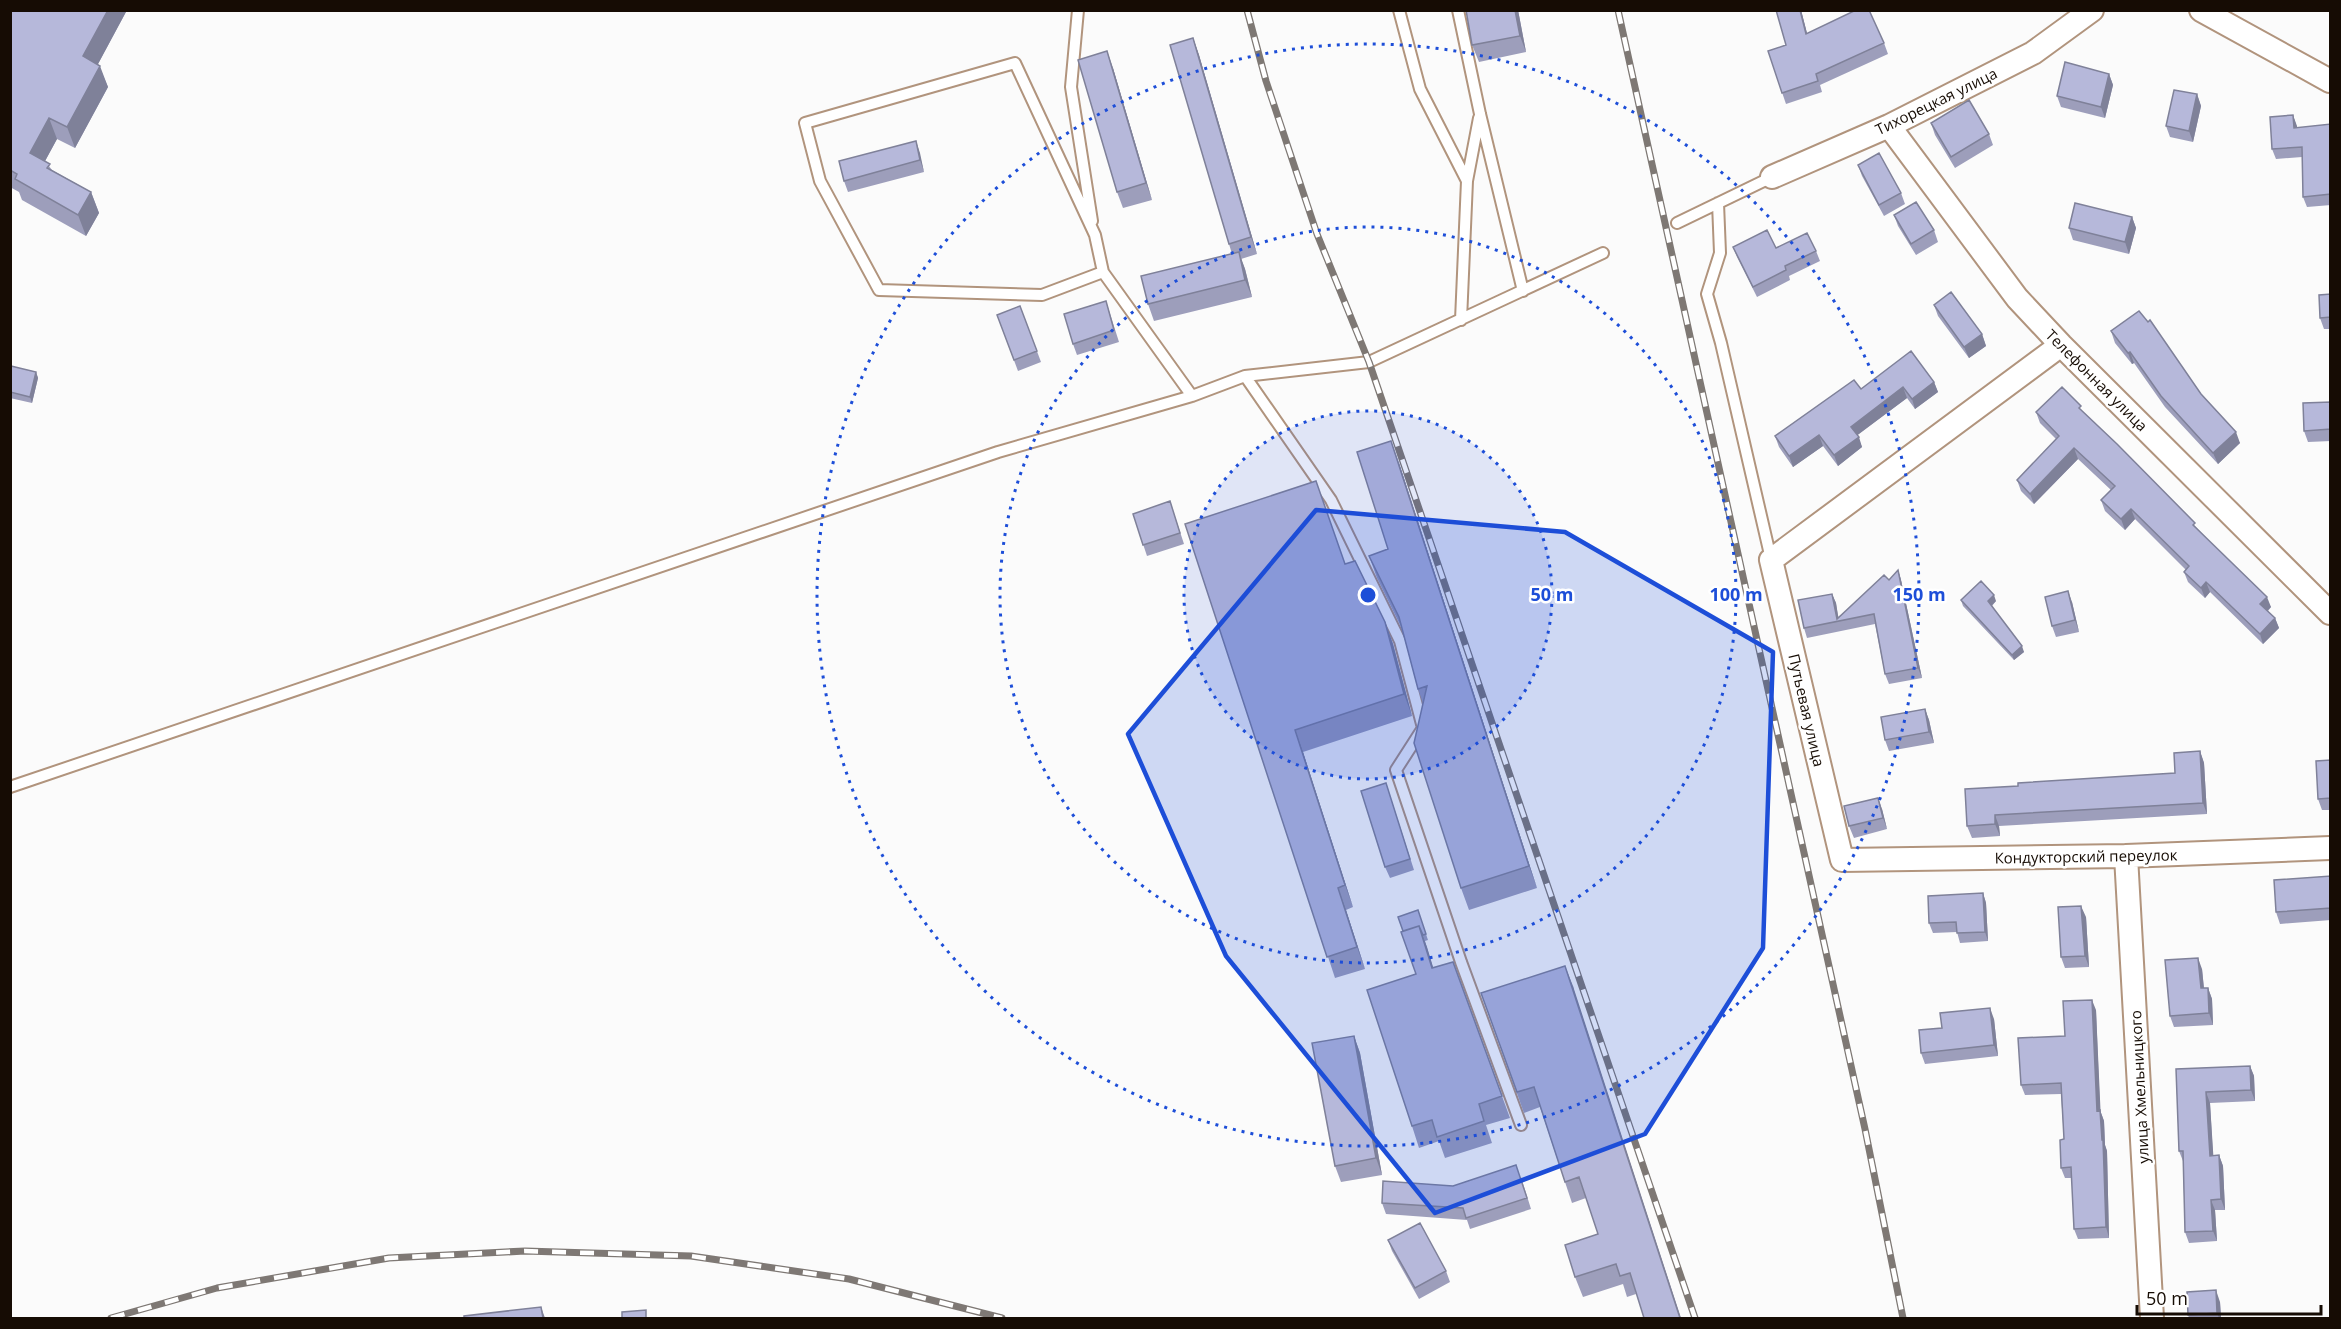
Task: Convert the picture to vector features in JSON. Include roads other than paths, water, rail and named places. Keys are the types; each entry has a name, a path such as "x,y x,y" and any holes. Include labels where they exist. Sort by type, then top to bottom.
{"street":[{"name":"Тихорецкая улица","path":"1772,177 1889,126 2033,53 2092,10"},
{"path":"2201,10 2331,81"},
{"name":"Телефонная улица","path":"1889,126 2018,298 2061,345 2331,613"},
{"path":"1771,560 2061,345"},
{"name":"Путьевая улица","path":"1771,560 1842,860"},
{"name":"Кондукторский переулок","path":"1842,860 2126,856 2331,848"},
{"name":"улица Хмельницкого","path":"2126,856 2152,1318"}],"lane":[{"path":"1078,10 1071,87 1103,272 1192,396"},
{"path":"1399,10 1420,89 1467,182"},
{"path":"1458,10 1480,114 1523,291"},
{"path":"1095,235 1015,63 805,123 820,181 879,290 1042,295 1103,272"},
{"path":"1461,320 1467,182 1480,114"},
{"path":"1677,223 1772,177"},
{"path":"1718,203 1720,253 1707,294 1721,343 1771,560"},
{"path":"10,788 998,452 1192,396 1245,376 1369,362 1603,253"},
{"path":"1245,376 1331,500 1400,641 1423,728 1396,770 1461,962 1521,1125"}],"railway":[{"path":"1247,10 1266,81 1317,234 1369,362 1695,1318"},
{"path":"1618,10 1865,1129 1903,1318"},
{"path":"111,1318 217,1288 389,1258 525,1251 691,1256 849,1279 1002,1318"}]}
